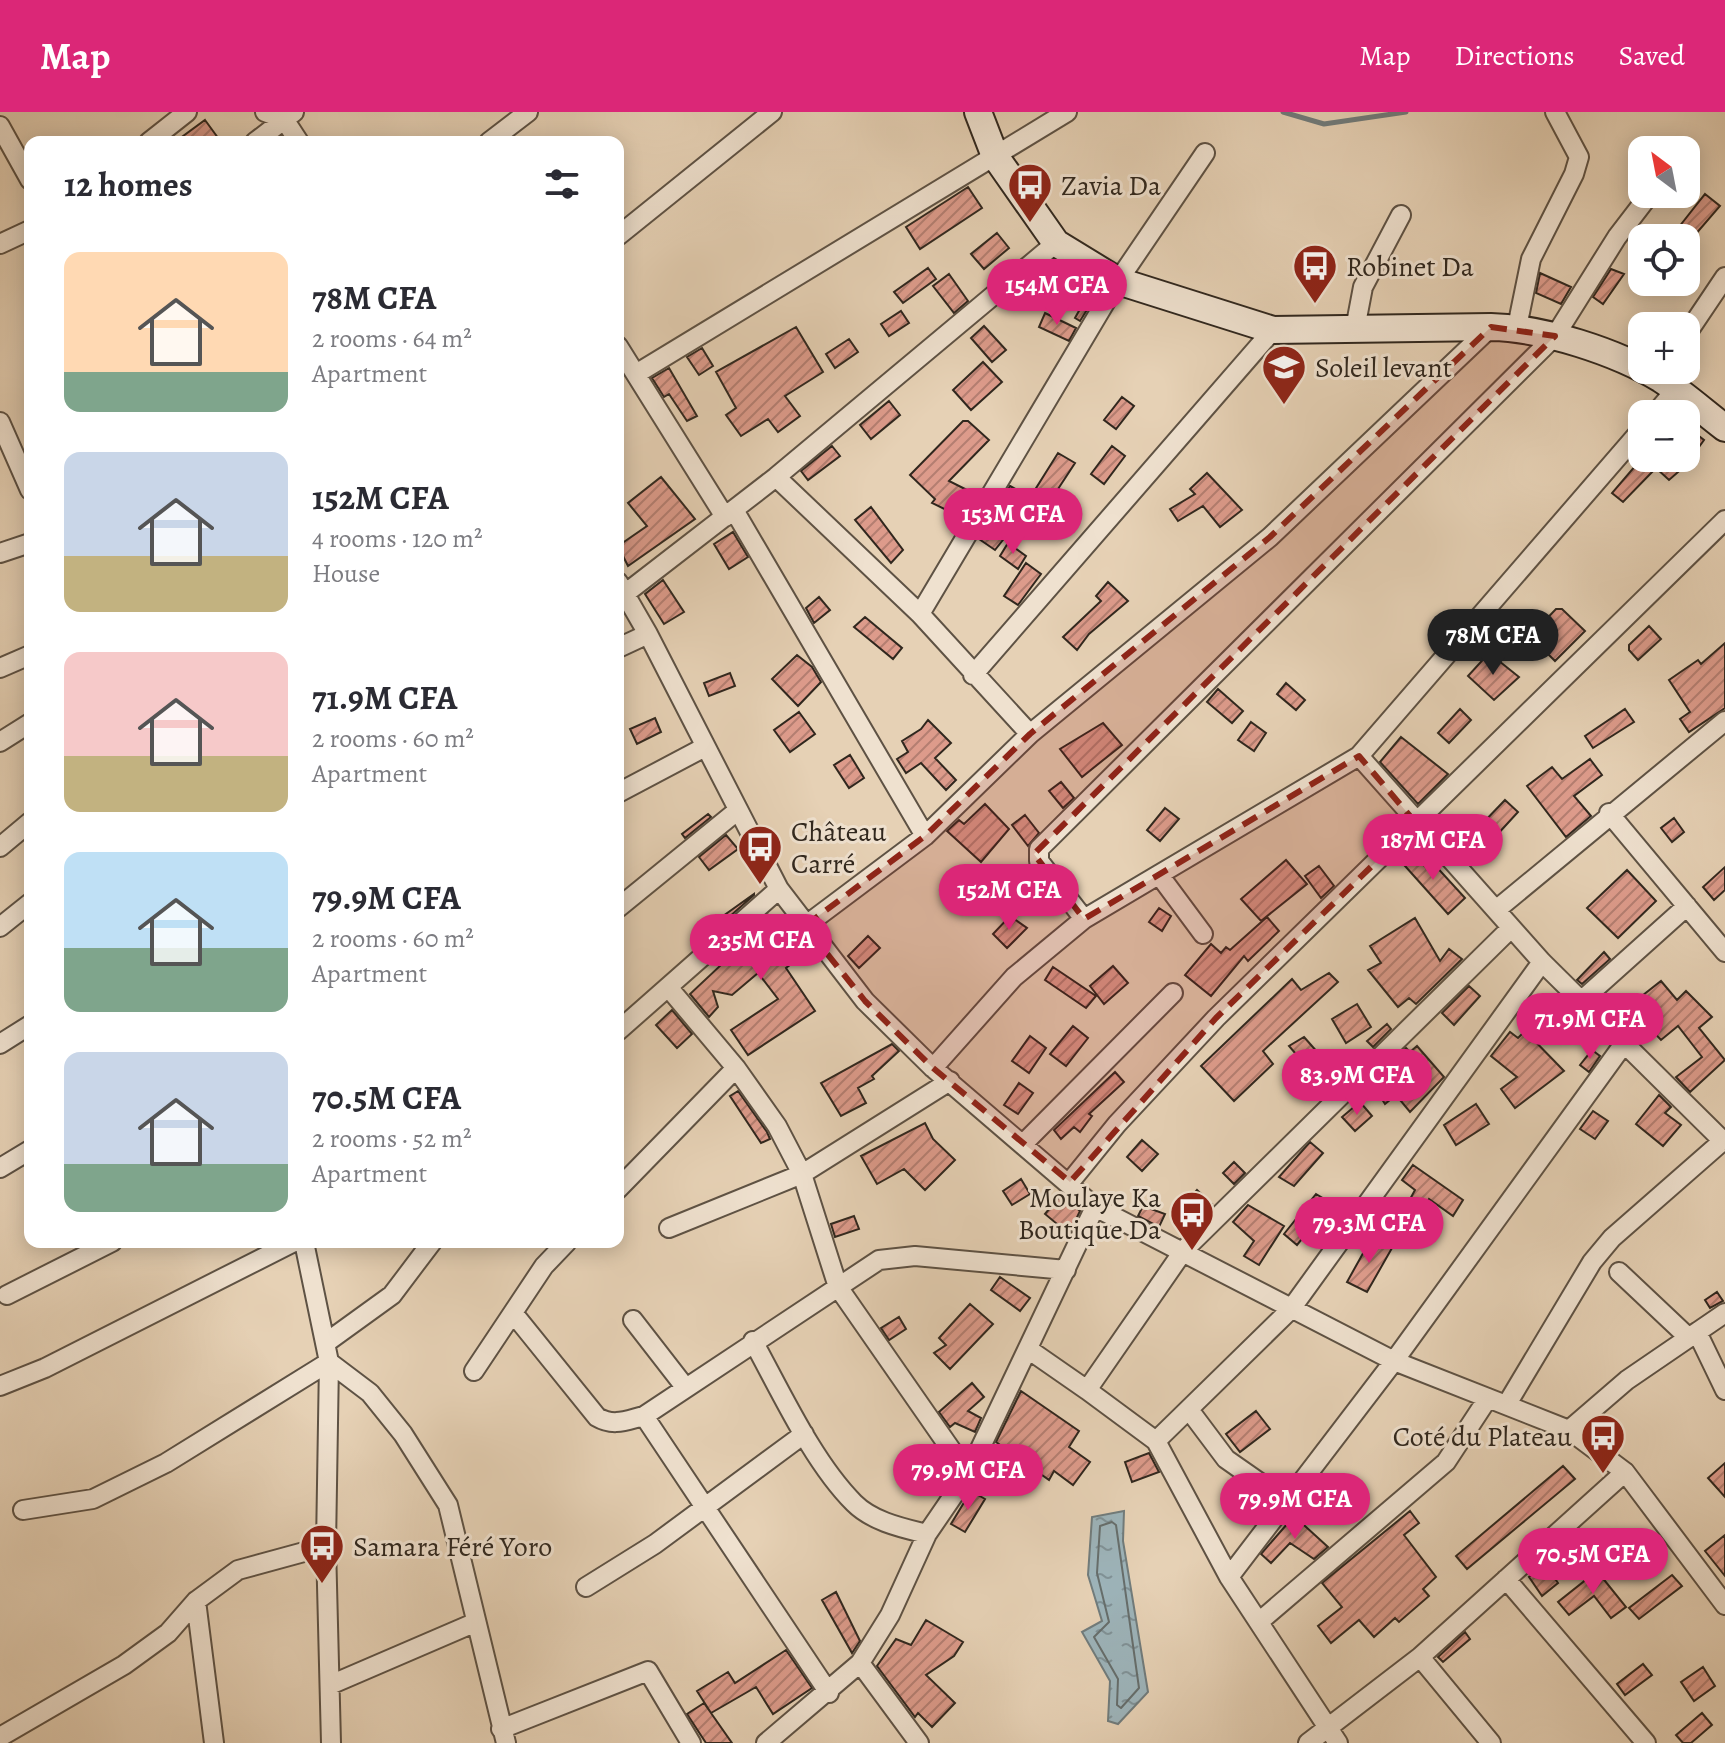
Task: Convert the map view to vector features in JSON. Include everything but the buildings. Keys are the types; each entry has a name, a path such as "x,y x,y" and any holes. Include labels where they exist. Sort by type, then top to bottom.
{"main road":[{"path":"978,112 995,156 1056,243 1118,281 1273,330 1504,327 1555,336 1628,365"},
{"path":"1671,384 1725,428"}],"street":[{"path":"157,136 187,112"},
{"path":"265,112 289,116"},
{"path":"498,136 528,112"},
{"path":"624,231 772,112"},
{"path":"636,374 1067,112"},
{"path":"805,926 925,836 1030,734 1270,537 1504,327 1531,259 1574,174 1579,157 1555,112"},
{"path":"263,136 289,116"},
{"path":"289,116 297,136"},
{"path":"0,126 24,169"},
{"path":"920,614 1118,281 1205,153"},
{"path":"1084,919 1039,861 1039,849 1555,336 1617,237 1639,208"},
{"path":"1355,329 1363,287 1401,215"},
{"path":"0,244 24,233"},
{"path":"624,587 776,477 1056,243"},
{"path":"1700,314 1725,277"},
{"path":"973,675 1273,330"},
{"path":"624,355 730,513 925,836"},
{"path":"1,426 24,474"},
{"path":"933,1068 1014,977 1084,919 1359,756 1628,445"},
{"path":"776,477 920,614 1030,734"},
{"path":"1070,1182 1117,1124 1216,1018 1725,520"},
{"path":"0,553 24,545"},
{"path":"624,592 779,889 865,1001 933,1068 1070,1182 1095,1207 1184,1250 1394,1361 1569,1430 1625,1472 1725,1605"},
{"path":"624,645 648,634"},
{"path":"0,668 24,658"},
{"path":"1496,910 1609,813 1725,721"},
{"path":"0,742 24,727"},
{"path":"624,790 705,747"},
{"path":"1359,756 1542,962 1623,1045 1724,1140 1602,1250 1507,1404"},
{"path":"624,903 737,811"},
{"path":"1609,813 1725,952"},
{"path":"0,847 24,827"},
{"path":"1160,876 1203,934"},
{"path":"624,1026 779,889"},
{"path":"1581,1001 1687,906"},
{"path":"0,927 24,908"},
{"path":"1087,1390 1184,1250 1511,928"},
{"path":"1156,1441 1291,1309 1542,962"},
{"path":"668,987 736,1068 777,1126 802,1174 838,1287 968,1474"},
{"path":"1024,1143 1173,993"},
{"path":"0,1044 24,1029"},
{"path":"1229,1577 1394,1361 1623,1045"},
{"path":"624,1183 736,1068"},
{"path":"669,1228 802,1174 950,1081"},
{"path":"0,1168 24,1154"},
{"path":"766,1743 829,1693 860,1663 890,1615 927,1534 968,1474 1095,1207"},
{"path":"7,1295 100,1248"},
{"path":"0,1386 45,1368 282,1248"},
{"path":"305,1248 329,1362 326,1546 331,1743"},
{"path":"327,1342 392,1295 427,1248"},
{"path":"474,1371 544,1266 561,1248"},
{"path":"513,1313 597,1417 607,1423 618,1423 644,1416 879,1260 915,1256 1066,1270"},
{"path":"1619,1272 1693,1335 1725,1390"},
{"path":"1569,1430 1627,1380 1725,1313"},
{"path":"633,1320 685,1387"},
{"path":"753,1341 804,1434 855,1505 888,1524 927,1534"},
{"path":"1028,1349 1156,1441 1229,1577 1333,1736"},
{"path":"23,1510 93,1499 166,1463 329,1362"},
{"path":"329,1362 378,1403 403,1434 448,1505 474,1623 504,1736 648,1671 691,1743"},
{"path":"1260,1621 1395,1509 1446,1462 1488,1398"},
{"path":"1190,1411 1226,1459 1286,1501"},
{"path":"644,1416 829,1693"},
{"path":"586,1587 655,1544 804,1434"},
{"path":"1308,1743 1333,1736 1625,1472"},
{"path":"0,1737 124,1665 168,1633 196,1601 238,1570 326,1546"},
{"path":"1506,1579 1646,1743"},
{"path":"196,1601 214,1743"},
{"path":"330,1685 474,1623"},
{"path":"1420,1657 1491,1743"},
{"path":"860,1663 919,1743"}],"highlighted area":[{"path":"1491,327 1555,336 1034,854 1084,919 1359,756 1416,823 1216,1018 1070,1182 933,1068 865,1001 805,926 925,836 1030,734 1270,537"}],"water":[{"path":"1124,1511 1123,1541 1148,1692 1118,1724 1108,1721 1110,1681 1082,1632 1102,1621 1088,1575 1092,1517"}],"waterway":[{"path":"1283,112 1324,124 1406,112"}],"place":[{"name":"Zavia Da","path":"1030,224"},
{"name":"Robinet Da","path":"1315,305"},
{"name":"Soleil levant","path":"1284,406"},
{"name":"Château Carré","path":"760,886"},
{"name":"Moulaye Ka Boutique Da","path":"1192,1252"},
{"name":"Coté du Plateau","path":"1603,1475"},
{"name":"Samara Féré Yoro","path":"322,1585"}]}
